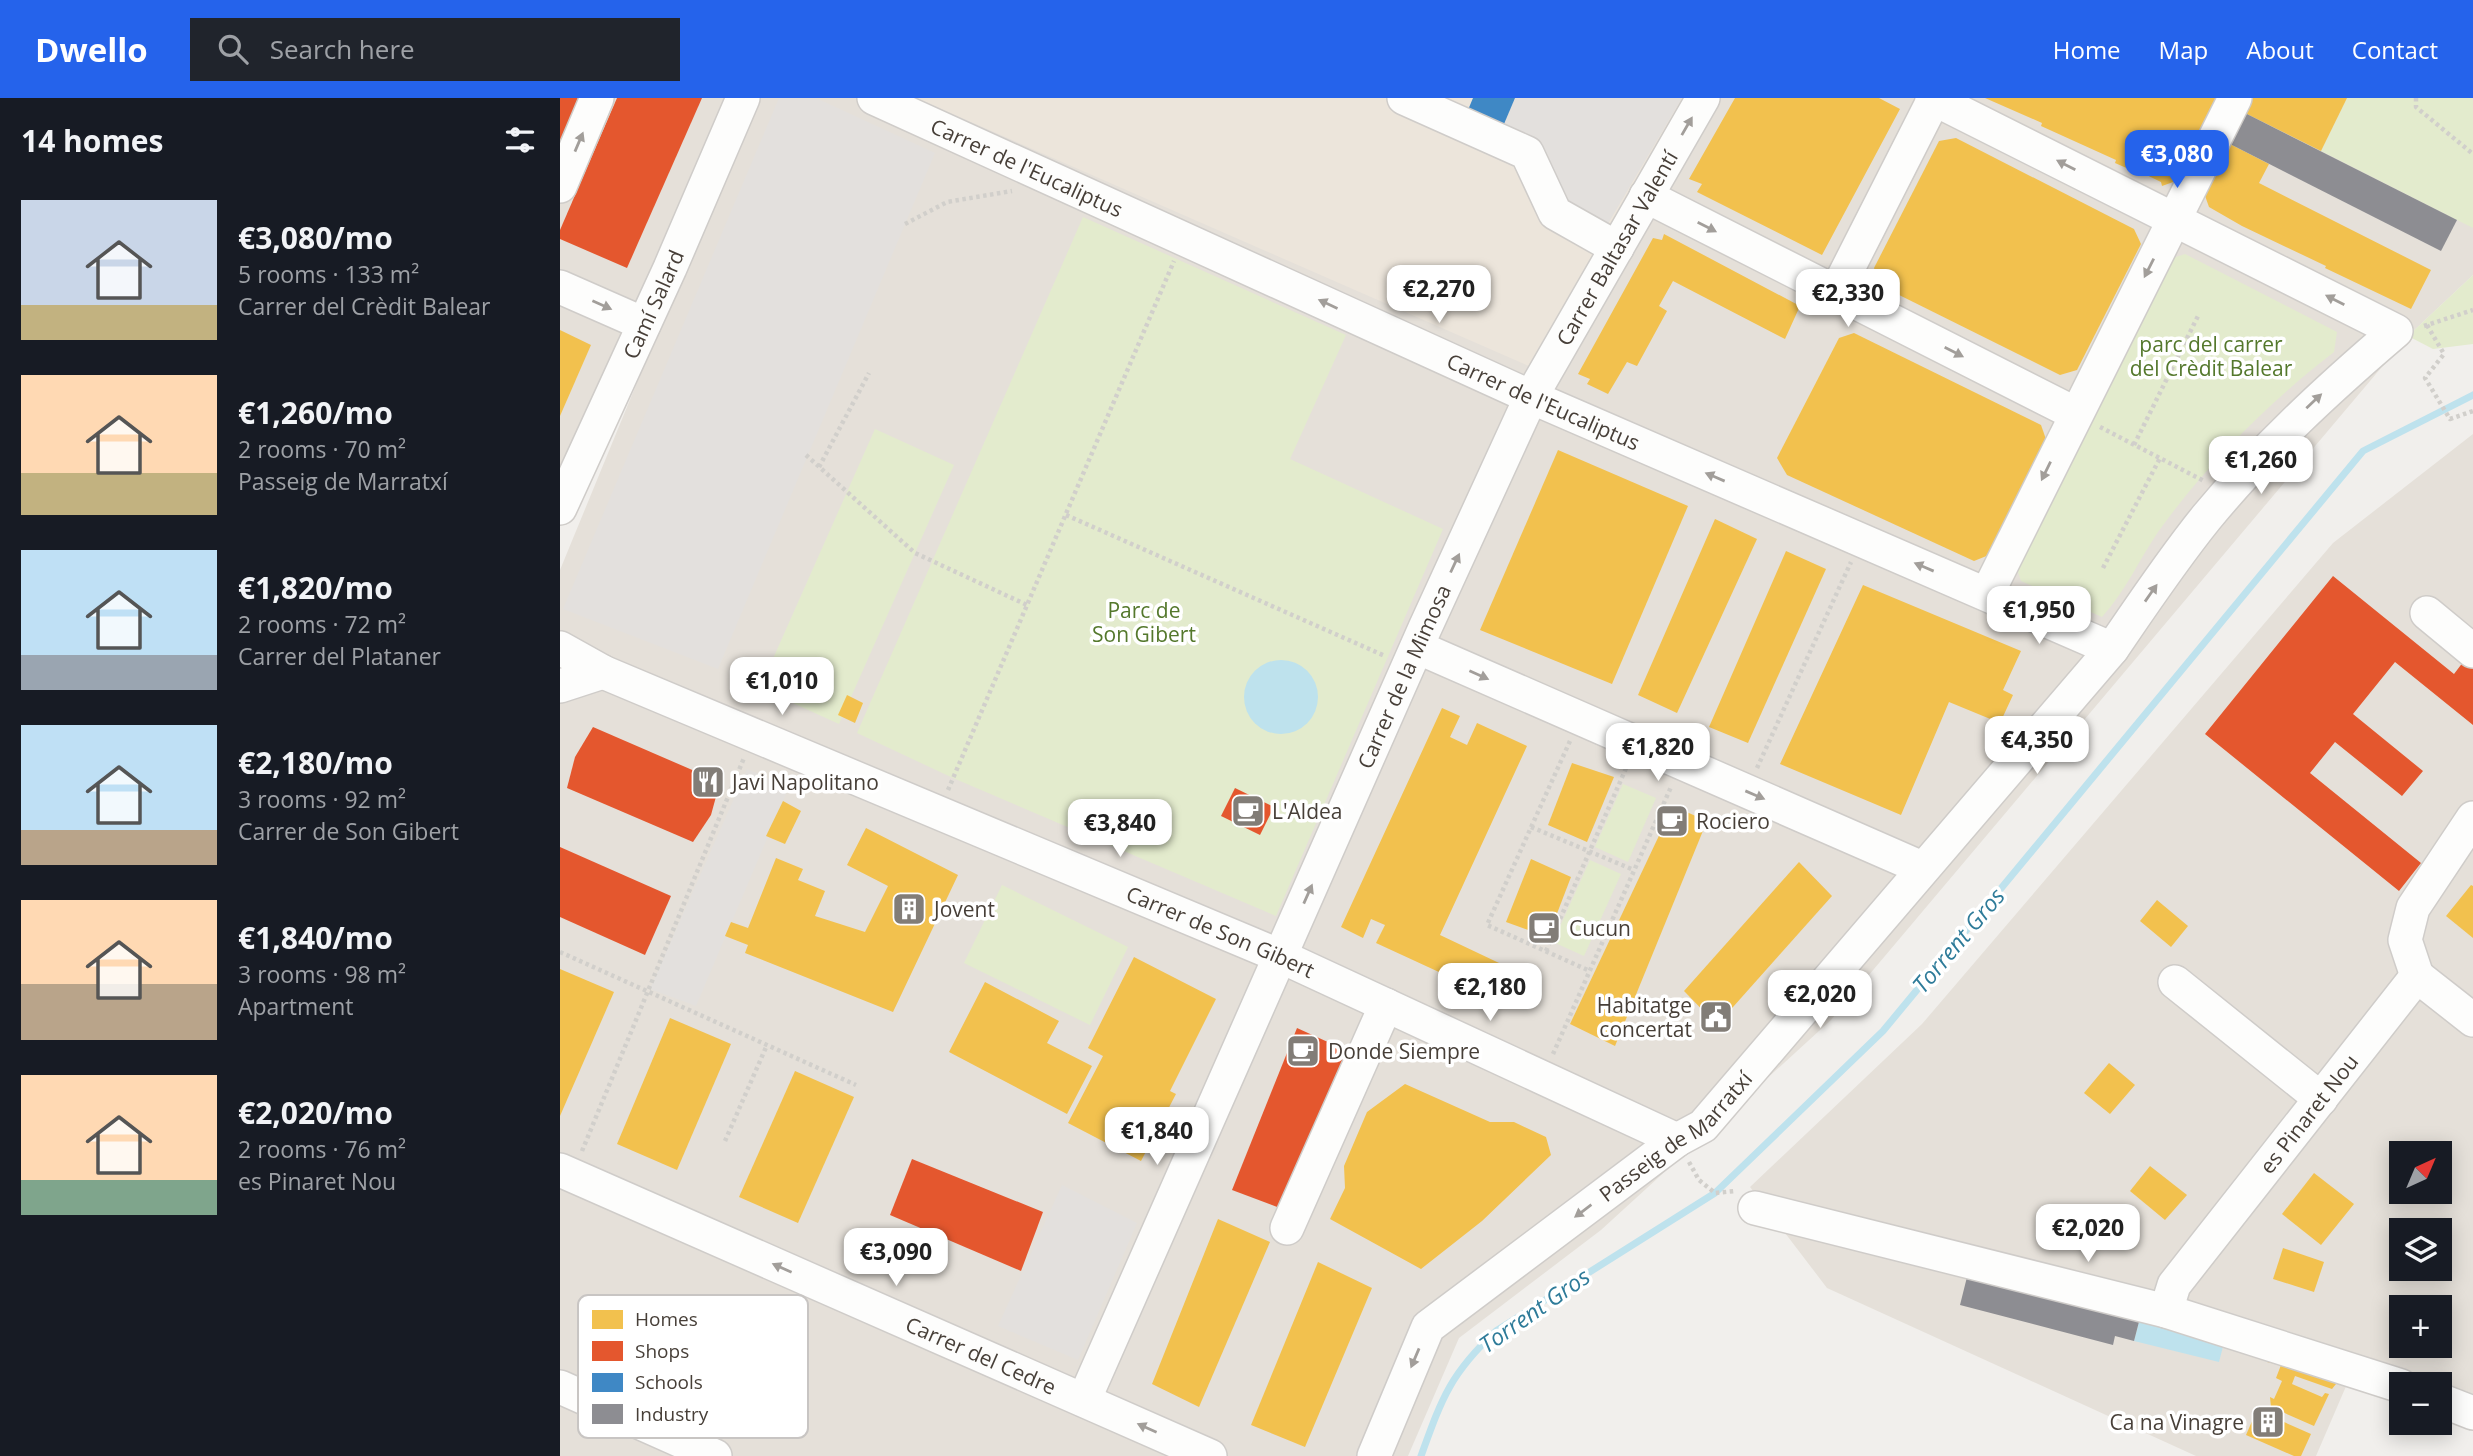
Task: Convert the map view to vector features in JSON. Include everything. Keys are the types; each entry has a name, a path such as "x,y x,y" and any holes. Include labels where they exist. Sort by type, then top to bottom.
{"street":[{"path":"560,186 597,98"},
{"name":"Camí Salard","path":"560,508 743,98"},
{"name":"Carrer de l'Eucaliptus","path":"874,98 1531,397 2112,649"},
{"path":"1404,98 1527,153 1555,213 1617,248"},
{"name":"Carrer Baltasar Valentí","path":"1531,397 1703,98"},
{"path":"1987,594 2074,414 2235,98"},
{"path":"1836,292 1933,99 2174,219 2411,328"},
{"path":"1646,196 2074,414"},
{"path":"560,287 644,324"},
{"name":"Passeig de Marratxí","path":"1374,1456 1428,1327 1677,1140 1703,1126 2112,649 2154,588 2227,493 2312,403 2411,328"},
{"name":"Carrer de la Mimosa","path":"1084,1400 1531,397"},
{"path":"2427,613 2473,651"},
{"name":"Carrer de Son Gibert","path":"560,648 603,672 1280,956 1677,1140"},
{"path":"1413,657 1580,719 1922,868"},
{"path":"560,686 603,672"},
{"path":"2473,818 2413,908 2405,940 2417,976 2473,1020"},
{"name":"es Pinaret Nou","path":"2166,1311 2175,1284 2417,976"},
{"path":"2175,982 2321,1099"},
{"path":"1287,1228 1386,1005"},
{"name":"Carrer del Cedre","path":"566,1173 1210,1456"},
{"path":"1755,1208 2166,1311 2389,1382"},
{"path":"560,1387 578,1395"},
{"path":"2452,1405 2473,1413"},
{"path":"675,1438 715,1456"}],"path":[{"path":"2416,98 2416,107 2473,155"},
{"path":"905,224 947,202 1013,191 1044,176"},
{"path":"939,813 1184,238"},
{"path":"2411,328 2473,310"},
{"path":"2134,445 2199,314"},
{"path":"2411,328 2444,354 2425,378 2450,419 2473,411"},
{"path":"819,467 869,373"},
{"path":"2074,414 2227,493"},
{"path":"806,454 848,489 915,553 1027,606"},
{"path":"2104,568 2160,458"},
{"path":"1066,515 1413,657"},
{"path":"1746,792 1861,539"},
{"path":"1580,719 1487,925 1590,971"},
{"path":"566,1173 754,735"},
{"path":"1546,951 1637,744"},
{"path":"1543,1077 1681,764"},
{"path":"1531,827 1634,871"},
{"path":"560,952 856,1085"},
{"path":"725,1141 767,1045"},
{"path":"1677,1140 1699,1180 1715,1193 1741,1191 1755,1208"}],"shaded area":[{"path":"560,98 725,98 560,482"},
{"path":"754,98 2473,98 2473,275 2408,336 1831,1020 1601,1230 1459,1338 1408,1456 560,1456 560,570"},
{"path":"779,98 816,98 935,153 718,669 563,609"},
{"path":"916,98 1683,98 1531,367"},
{"path":"1515,98 1682,98 1599,239 1555,213 1504,124"},
{"path":"2473,434 2473,1428 2452,1400 2452,1372 2389,1372 2389,1399 2347,1384 2316,1456 2196,1456 1827,1288 1750,1187 1922,1024 2333,543"},
{"path":"747,769 789,787 696,1006 650,989"},
{"path":"1062,1185 1137,1223 1078,1360 998,1326"}],"green space":[{"path":"2347,98 2473,98 2473,228 2321,151"},
{"name":"Parc de Son Gibert","path":"1083,217 1346,335 1290,459 1443,529 1276,916 953,778 857,733"},
{"name":"parc del carrer del Crèdit Balear","path":"2185,254 2337,332 2334,352 2262,413 2218,459 2158,532 2125,587 2102,617 2021,581 2017,569 2173,258"},
{"path":"2473,275 2473,344 2433,349 2408,336"},
{"path":"875,429 954,465 839,724 760,688"},
{"path":"1623,784 1656,798 1628,862 1595,847"},
{"path":"1590,860 1621,874 1584,956 1553,942"},
{"path":"1002,885 1128,947 1090,1025 964,963"}],"water":[{"path":"1281,660 1302,666 1312,676 1318,697 1312,718 1302,728 1281,734 1260,728 1250,718 1244,697 1250,676 1260,666"},
{"path":"2141,1314 2225,1339 2219,1362 2134,1341"}],"building: Homes":[{"path":"1735,98 1879,98 1900,109 1822,255 1697,192 1702,184 1689,179"},
{"path":"1985,98 2218,98 2181,165 2176,181 2162,186 2161,182 2115,163 2116,160 2041,126 2042,123"},
{"path":"2249,98 2347,98 2321,151 2245,113"},
{"path":"1956,138 2134,229 2141,244 2077,370 2060,375 1881,286 1874,268 1939,141"},
{"path":"2230,144 2269,164 2259,183 2431,270 2411,309 2325,268 2326,266 2242,226 2209,207 2204,193"},
{"path":"1664,234 1800,306 1785,339 1673,281 1659,306 1667,311 1637,366 1627,362 1608,394 1587,384 1590,379 1578,374 1653,238 1662,240"},
{"path":"560,330 591,345 560,416"},
{"path":"1854,333 2041,425 2047,442 1989,555 1974,561 1787,475 1777,458 1839,338"},
{"path":"1558,450 1688,506 1612,684 1480,630"},
{"path":"1715,519 1757,539 1677,713 1638,695"},
{"path":"1786,551 1826,569 1748,743 1709,727"},
{"path":"1863,585 2021,651 2003,690 2013,695 2000,723 1949,702 1901,815 1780,764"},
{"path":"847,695 863,703 855,723 838,715"},
{"path":"1442,708 1460,716 1450,737 1467,745 1477,723 1527,746 1440,935 1531,978 1517,1008 1376,943 1385,925 1371,919 1363,938 1341,927"},
{"path":"1572,763 1614,777 1587,842 1548,825"},
{"path":"783,801 801,811 785,844 766,836"},
{"path":"1673,806 1707,821 1615,1046 1570,1024"},
{"path":"866,828 958,875 893,1012 745,953 748,945 725,936 731,922 748,928 776,858 803,869 798,880 825,891 815,916 865,932 888,886 847,865"},
{"path":"1531,859 1571,877 1548,937 1506,922"},
{"path":"1799,862 1832,896 1717,1025 1684,991"},
{"path":"2471,885 2473,886 2473,938 2446,916"},
{"path":"2157,900 2188,926 2171,947 2140,921"},
{"path":"1134,957 1216,999 1170,1091 1176,1094 1141,1161 1068,1123 1103,1056 1088,1048"},
{"path":"560,969 614,992 560,1116"},
{"path":"985,982 1059,1021 1047,1043 1092,1066 1067,1114 949,1052"},
{"path":"670,1018 731,1044 677,1170 617,1144"},
{"path":"2109,1063 2135,1085 2110,1114 2084,1093"},
{"path":"795,1071 854,1097 798,1223 739,1197"},
{"path":"1405,1084 1490,1122 1514,1122 1546,1137 1551,1155 1482,1221 1421,1269 1330,1219 1345,1188 1344,1166 1367,1112"},
{"path":"2150,1166 2187,1195 2165,1220 2130,1191"},
{"path":"2314,1173 2354,1204 2321,1245 2282,1214"},
{"path":"1218,1219 1270,1242 1199,1407 1152,1384"},
{"path":"2283,1248 2324,1262 2314,1292 2273,1279"},
{"path":"1318,1262 1372,1288 1305,1447 1251,1425"},
{"path":"2270,1353 2344,1374 2332,1389 2295,1376 2292,1384 2322,1397 2325,1393 2329,1394 2314,1426 2271,1407 2270,1397 2274,1399 2282,1381 2276,1378 2281,1365 2267,1362"},
{"name":"Ca na Vinagre","path":"2257,1410 2311,1434 2301,1456 2294,1456 2246,1435"}],"building: Shops":[{"path":"560,98 581,98 560,146"},
{"path":"617,98 702,98 627,268 560,239 560,230"},
{"path":"2333,576 2454,674 2470,653 2473,656 2473,725 2395,662 2353,714 2423,771 2402,796 2335,742 2310,773 2421,863 2399,891 2205,734"},
{"path":"593,727 720,782 711,815 693,842 567,788 575,757"},
{"name":"L'Aldea","path":"1235,788 1274,807 1260,835 1221,816"},
{"path":"560,847 671,896 645,955 560,917"},
{"path":"1297,1028 1352,1053 1285,1210 1232,1190"},
{"path":"912,1159 1043,1212 1021,1271 890,1215"}],"building: Schools":[{"path":"1473,98 1515,98 1504,124 1468,110"}],"building: Industry":[{"path":"2245,113 2457,220 2441,251 2230,144"},
{"path":"1969,1269 2141,1314 2134,1341 2115,1336 2113,1345 1960,1305"}],"waterway":[{"name":"Torrent Gros","path":"1421,1456 1449,1388 1480,1346 1496,1331 1715,1193 1883,1031 2363,451 2473,395"}],"place":[{"name":"Javi Napolitano","path":"708,782"},
{"name":"L'Aldea","path":"1248,811"},
{"name":"Rociero","path":"1672,821"},
{"name":"Jovent","path":"909,909"},
{"name":"Cucun","path":"1544,928"},
{"name":"Habitatge concertat","path":"1716,1017"},
{"name":"Donde Siempre","path":"1303,1051"},
{"name":"Ca na Vinagre","path":"2268,1422"}]}
